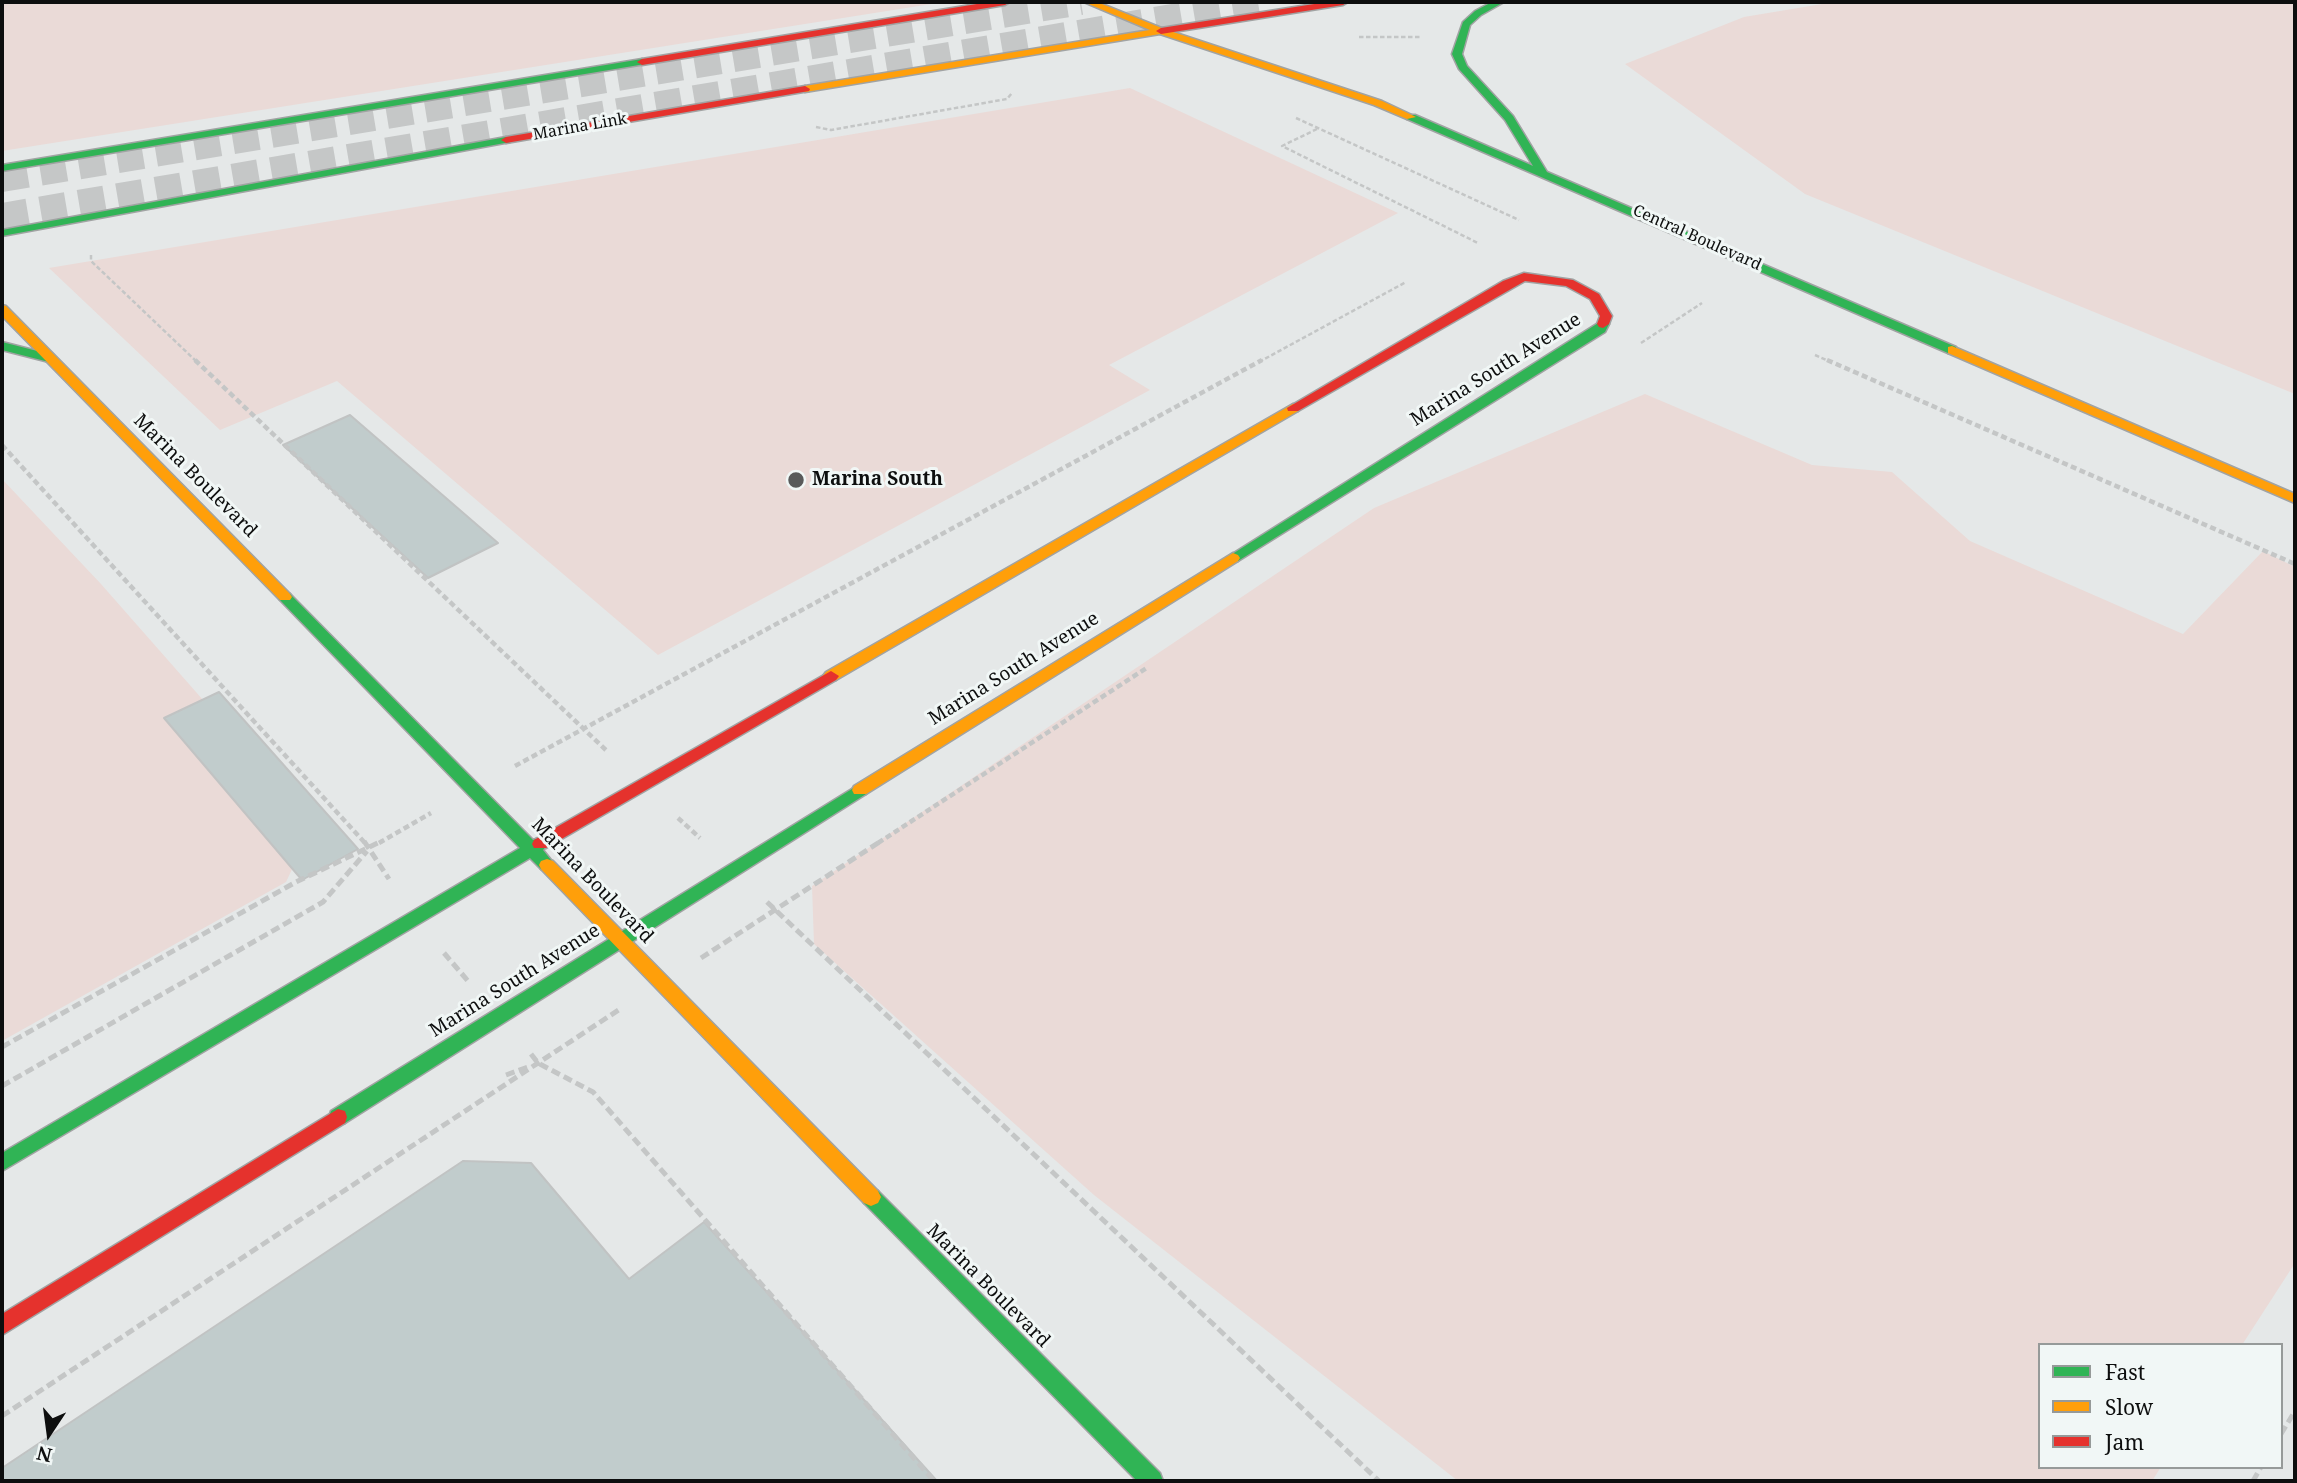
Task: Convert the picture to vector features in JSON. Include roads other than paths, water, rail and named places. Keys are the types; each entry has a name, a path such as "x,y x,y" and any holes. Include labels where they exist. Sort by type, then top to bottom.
{"main road":[{"path":"2,168 1005,2"},
{"name":"Central Boulevard","path":"1089,2 1161,31 1378,103 1542,171 2295,499"},
{"name":"Marina Link","path":"2,233 600,123 1343,2"},
{"path":"1499,2 1478,13 1465,24 1457,54 1463,67 1509,118 1542,171"},
{"name":"Marina South Avenue","path":"2,1163 532,849 1507,284 1524,277 1569,283 1595,297 1606,316 1601,329 499,1018 2,1325"},
{"name":"Marina Boulevard","path":"2,309 532,849 659,983 1152,1481"},
{"path":"2,346 49,358"}],"tunnel":[{"path":"2,179 1081,2"},
{"path":"2,216 1261,2"}],"place":[{"name":"Marina South","path":"796,480"}]}
